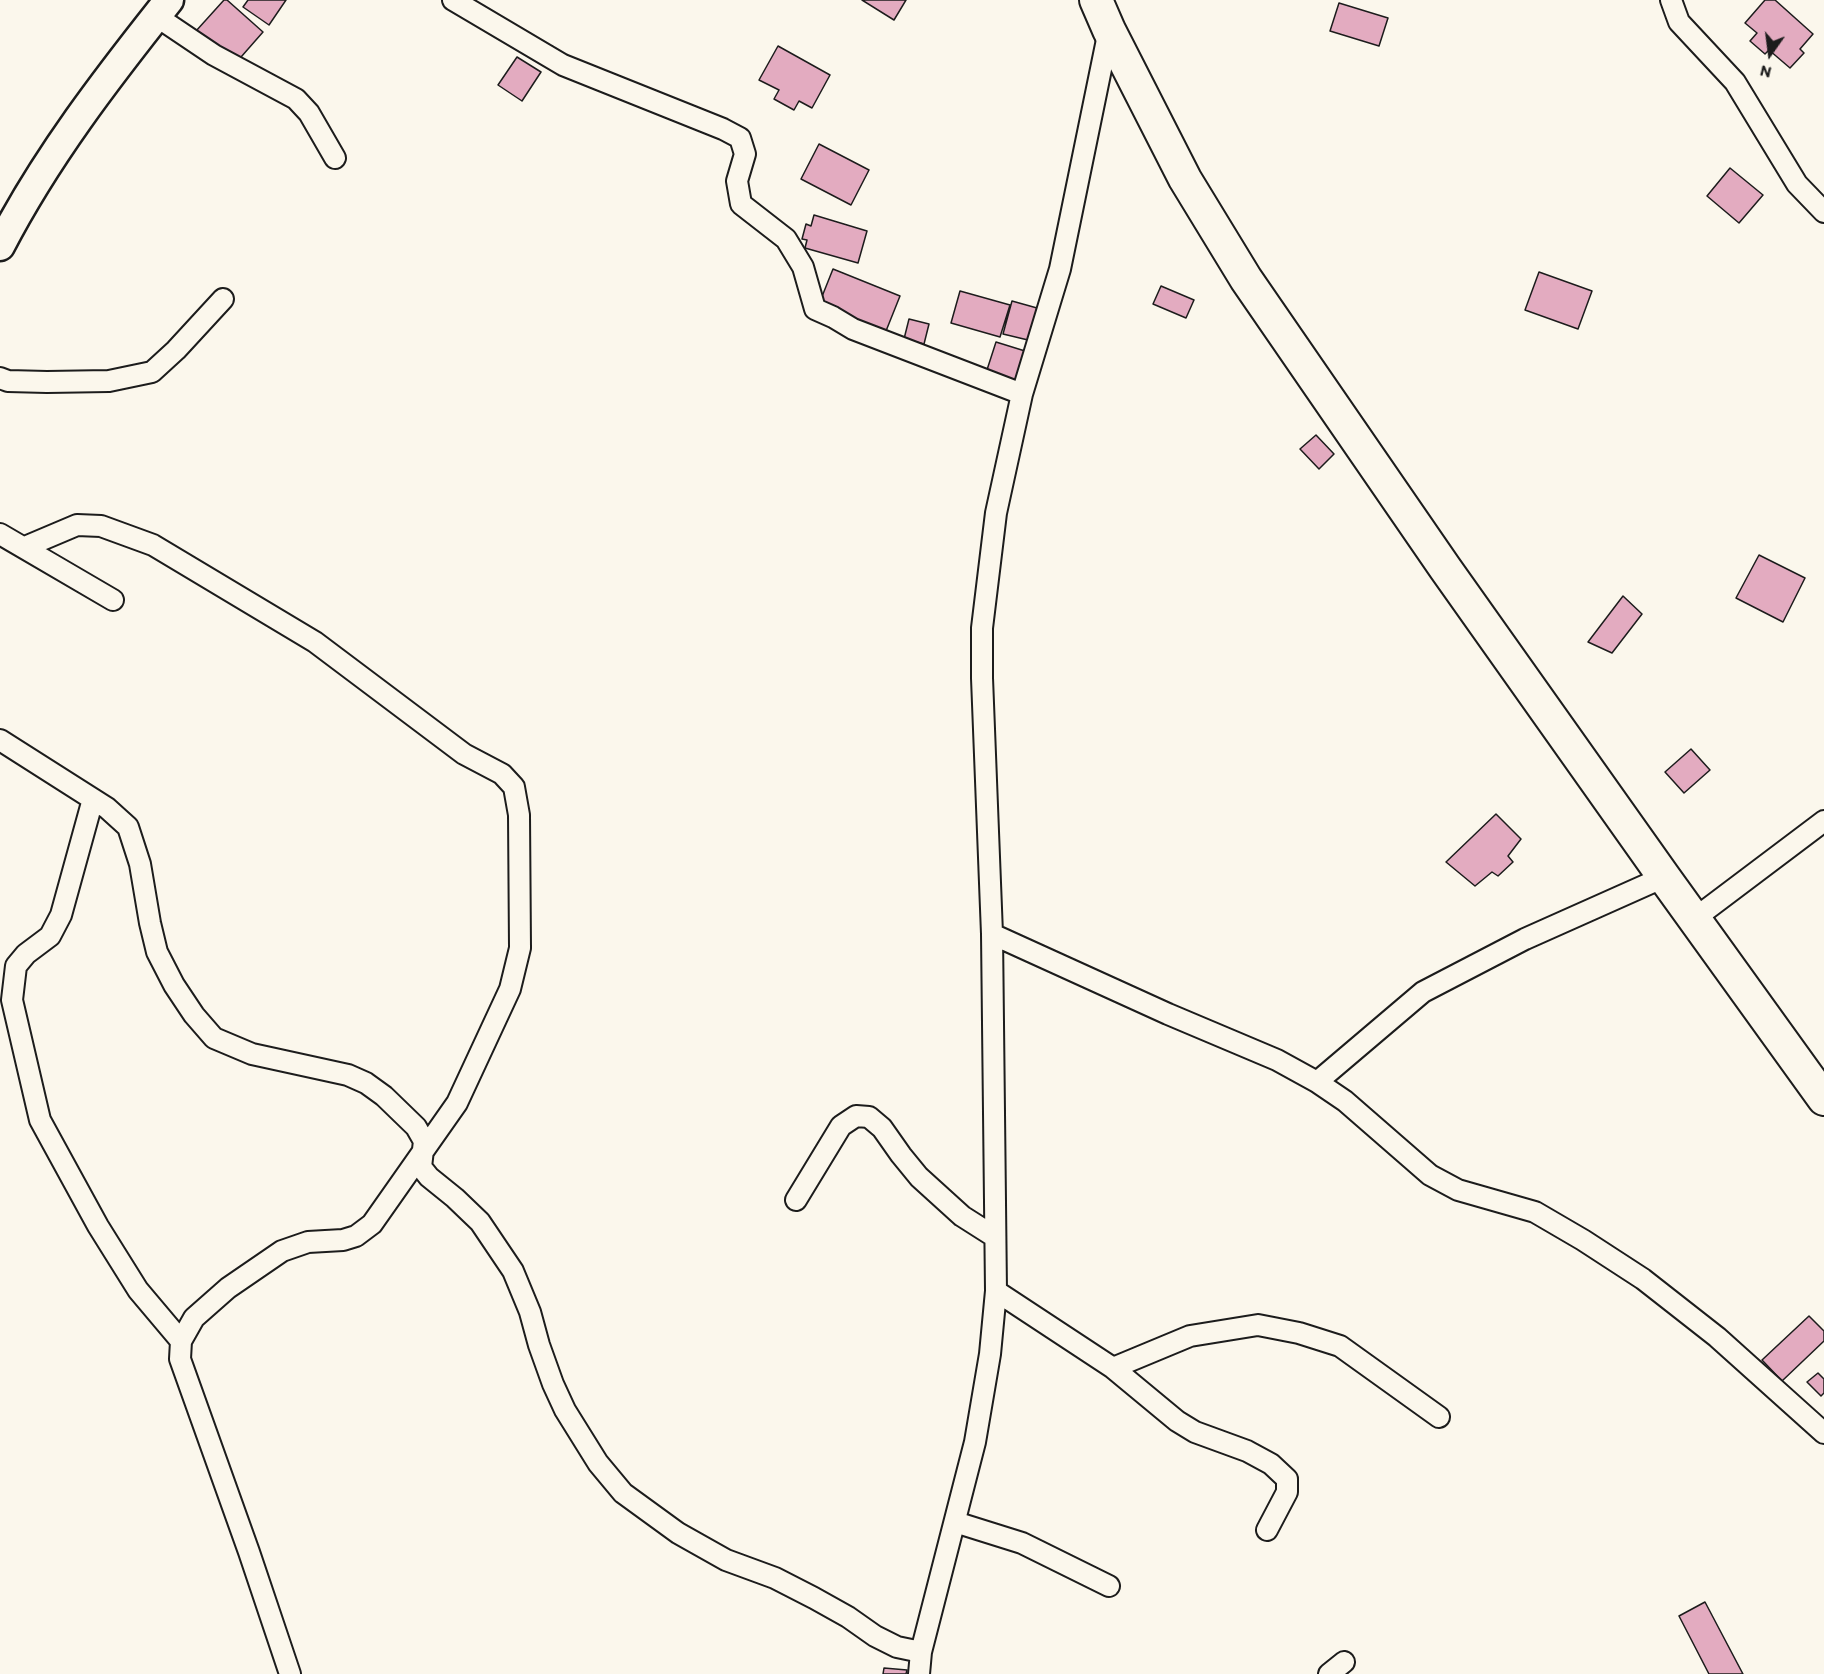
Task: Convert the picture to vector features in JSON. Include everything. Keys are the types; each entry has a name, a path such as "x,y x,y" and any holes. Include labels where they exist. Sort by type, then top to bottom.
{"main road":[{"path":"1096,0 1185,179 1246,279 1371,462 1664,878 1824,1099"}],"street":[{"path":"453,0 563,65 723,129 740,138 745,154 737,181 741,204 786,239 803,267 815,309 853,329 1022,394"},
{"path":"1671,0 1679,22 1735,82 1797,184 1824,212"},
{"path":"0,246 17,213 69,130 163,8 214,55 296,99 309,113 335,158"},
{"path":"919,1674 921,1652 975,1442 990,1354 996,1291 992,934 982,628 996,513 1022,394 1060,269 1109,30"},
{"path":"0,378 8,381 109,381 152,372 176,350 223,299"},
{"path":"25,547 77,525 101,526 153,545 315,642 464,754 502,774 513,787 519,815 520,948 510,989 457,1103 422,1156 372,1224 356,1236 343,1240 308,1242 282,1251 228,1288 194,1318 181,1341 180,1359 290,1674"},
{"path":"0,534 113,600"},
{"path":"0,740 107,808 128,827 140,864 157,952 194,1016 214,1038 252,1054 348,1075 366,1083 384,1096 416,1127 424,1141 421,1167 429,1177 456,1198 480,1222 513,1271 530,1312 553,1384 598,1463 623,1493 678,1533 726,1560 775,1578 848,1617 875,1636 897,1647 921,1652"},
{"path":"93,799 61,915 50,936 26,954 16,966 12,1000 40,1120 98,1226 138,1290 181,1341"},
{"path":"1694,919 1824,821"},
{"path":"1317,1082 1423,992 1525,939 1664,878"},
{"path":"992,934 1277,1060 1317,1082 1345,1101 1430,1175 1458,1190 1535,1212 1583,1240 1643,1279 1717,1337 1824,1433"},
{"path":"796,1200 841,1126 856,1116 869,1117 882,1128 919,1177 962,1216 996,1237"},
{"path":"996,1291 1113,1368 1177,1421 1195,1432 1247,1451 1271,1464 1287,1479 1287,1492 1267,1530"},
{"path":"1113,1368 1190,1336 1258,1325 1340,1346 1439,1417"},
{"path":"955,1522 1022,1543 1109,1586"}],"building":[{"path":"224,0 227,0 263,32 234,65 196,31"},
{"path":"248,0 286,0 269,25 243,7"},
{"path":"862,0 906,0 894,20"},
{"path":"1765,0 1775,0 1813,34 1800,49 1804,53 1790,68 1769,50 1765,54 1750,41 1757,33 1745,23"},
{"path":"1339,3 1388,18 1379,46 1330,31"},
{"path":"778,46 830,75 812,108 799,101 794,110 774,99 779,90 759,80"},
{"path":"517,57 541,72 522,101 498,85"},
{"path":"819,144 869,170 851,205 801,179"},
{"path":"1730,168 1763,195 1739,223 1707,196"},
{"path":"814,215 867,231 858,263 805,248 807,240 802,239 806,224 811,226"},
{"path":"833,269 900,296 884,336 817,309"},
{"path":"1539,272 1592,291 1578,329 1525,310"},
{"path":"1161,286 1194,300 1186,318 1153,304"},
{"path":"960,291 1010,305 1000,337 951,323"},
{"path":"1012,301 1037,308 1028,340 1003,334"},
{"path":"909,319 929,324 924,344 904,339"},
{"path":"996,342 1025,351 1014,385 985,376"},
{"path":"1316,435 1334,454 1319,469 1300,449"},
{"path":"1759,555 1805,578 1783,622 1736,598"},
{"path":"1623,596 1642,614 1612,653 1588,642"},
{"path":"1691,749 1710,770 1684,793 1665,772"},
{"path":"1496,814 1521,839 1508,856 1513,862 1498,876 1492,872 1475,886 1446,862"},
{"path":"1809,1316 1824,1331 1824,1341 1782,1381 1762,1360"},
{"path":"1818,1373 1824,1379 1824,1393 1821,1396 1807,1382"},
{"path":"1705,1602 1743,1674 1709,1674 1679,1616"},
{"path":"884,1668 907,1670 906,1674 883,1674"}]}
